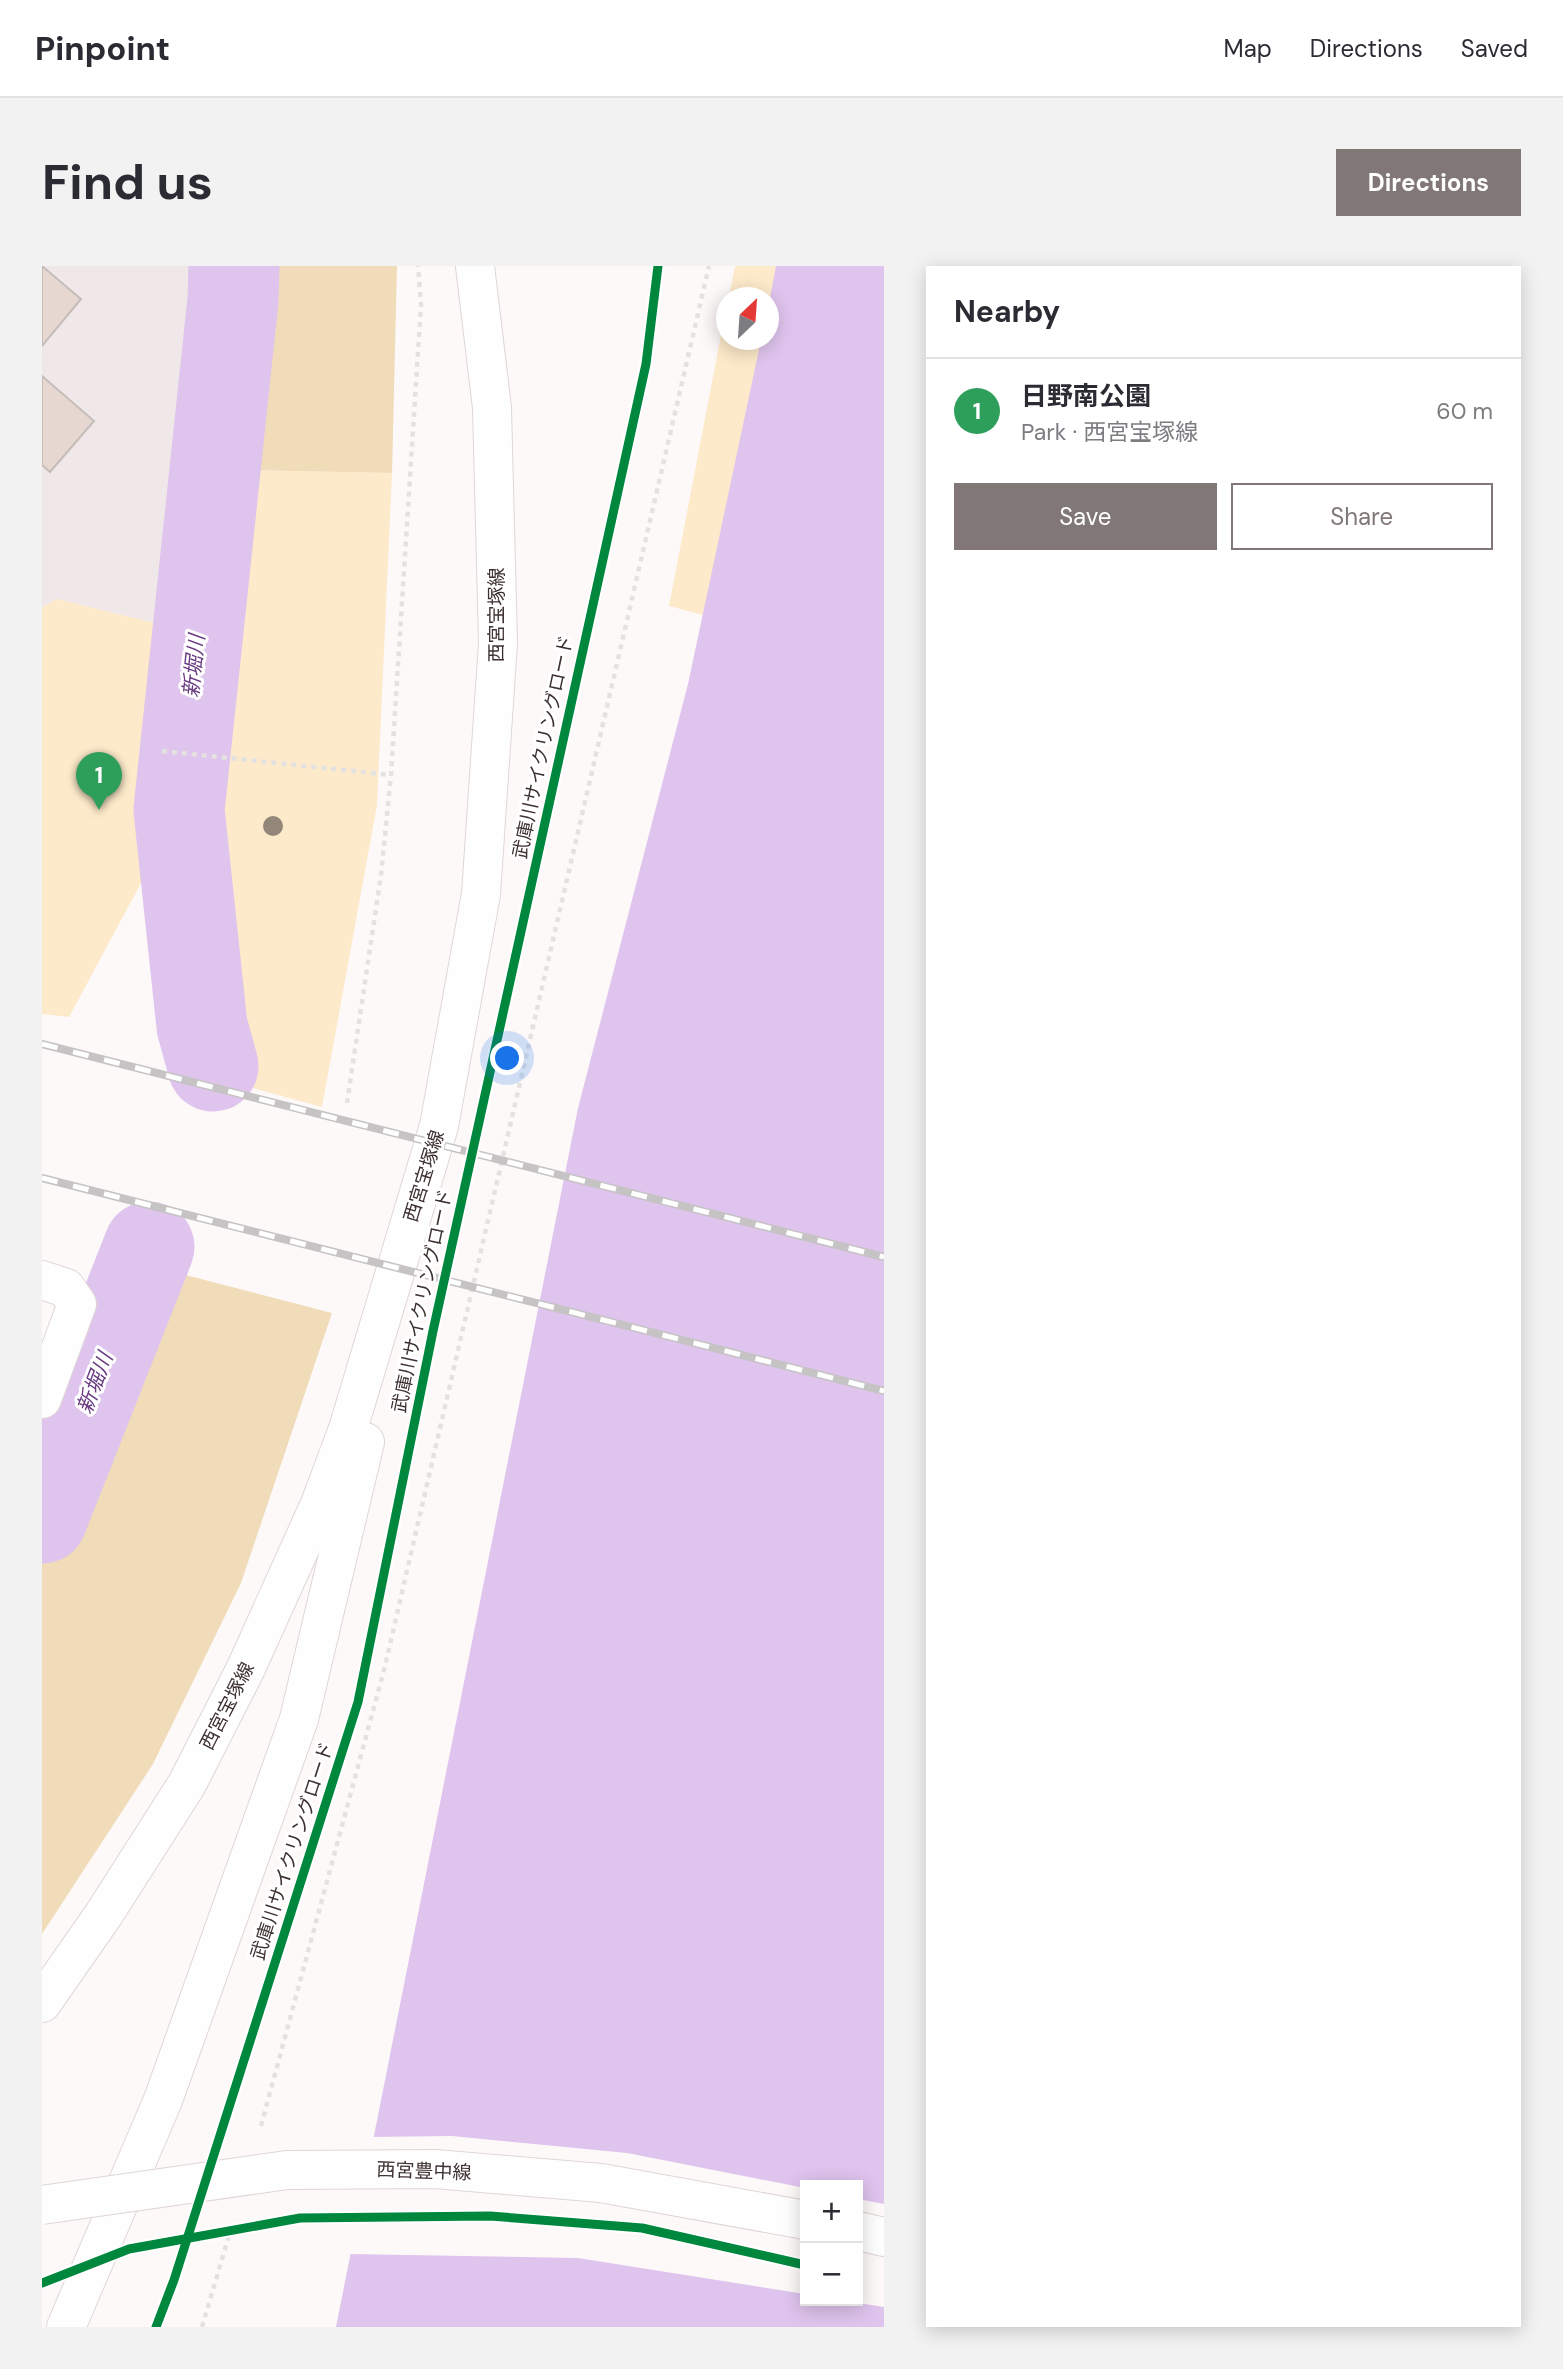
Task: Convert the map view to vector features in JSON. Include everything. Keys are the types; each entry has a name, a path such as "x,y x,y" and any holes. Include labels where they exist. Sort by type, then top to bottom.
{"main road":[{"name":"西宮宝塚線","path":"42,2003 104,1914 187,1784 269,1618 320,1504 348,1429 439,1126 481,894 498,643 492,408 475,266"},
{"path":"66,2327 163,2100 299,1719 439,1126"},
{"path":"42,1280 66,1288 77,1304 42,1399"},
{"name":"西宮豊中線","path":"42,2205 287,2170 435,2169 601,2183 800,2219"},
{"path":"863,2232 884,2237"}],"path":[{"path":"347,1103 381,875 391,775 421,306 418,266"},
{"path":"260,2131 384,1670 709,266"},
{"path":"162,751 391,775"},
{"path":"42,2283 129,2249 300,2218"},
{"path":"202,2327 233,2222"},
{"path":"182,2254 190,2228"}],"shaded area":[{"path":"42,266 214,266 167,626 57,599 42,607"},
{"path":"249,266 397,266 392,473 237,470"},
{"path":"735,266 789,266 779,307 779,287 731,287"},
{"path":"776,266 884,266 884,2327 336,2327 578,1108 688,684 759,350 779,350 779,287 772,287"},
{"path":"718,350 768,350 703,615 669,606"},
{"path":"237,470 392,473 377,805 322,1107 227,1081 217,859"},
{"path":"57,599 167,626 171,682 148,870 69,1017 42,1014 42,607"},
{"path":"151,1266 332,1313 241,1583 153,1764 42,1934 42,1559"}],"pier":[{"path":"452,2136 627,2153 800,2187 800,2293 578,2258 348,2254 371,2137"},
{"path":"863,2200 884,2204 884,2307 863,2304"}],"building":[{"path":"42,266 81,299 42,346"},
{"path":"42,376 94,421 50,472 42,465"}],"waterway":[{"name":"新堀川","path":"213,1066 202,1026 179,810 233,300 234,266"},
{"name":"新堀川","path":"42,1518 149,1247"}],"railway":[{"path":"42,1044 884,1257"},
{"path":"42,1178 884,1391"}],"cycle path":[{"name":"武庫川サイクリングロード","path":"156,2327 174,2280 358,1702 433,1331 646,364 658,266"},
{"path":"42,2283 129,2249 300,2218 490,2216 642,2228 800,2264"}],"place":[{"name":"日野南公園","path":"99,810"}]}
